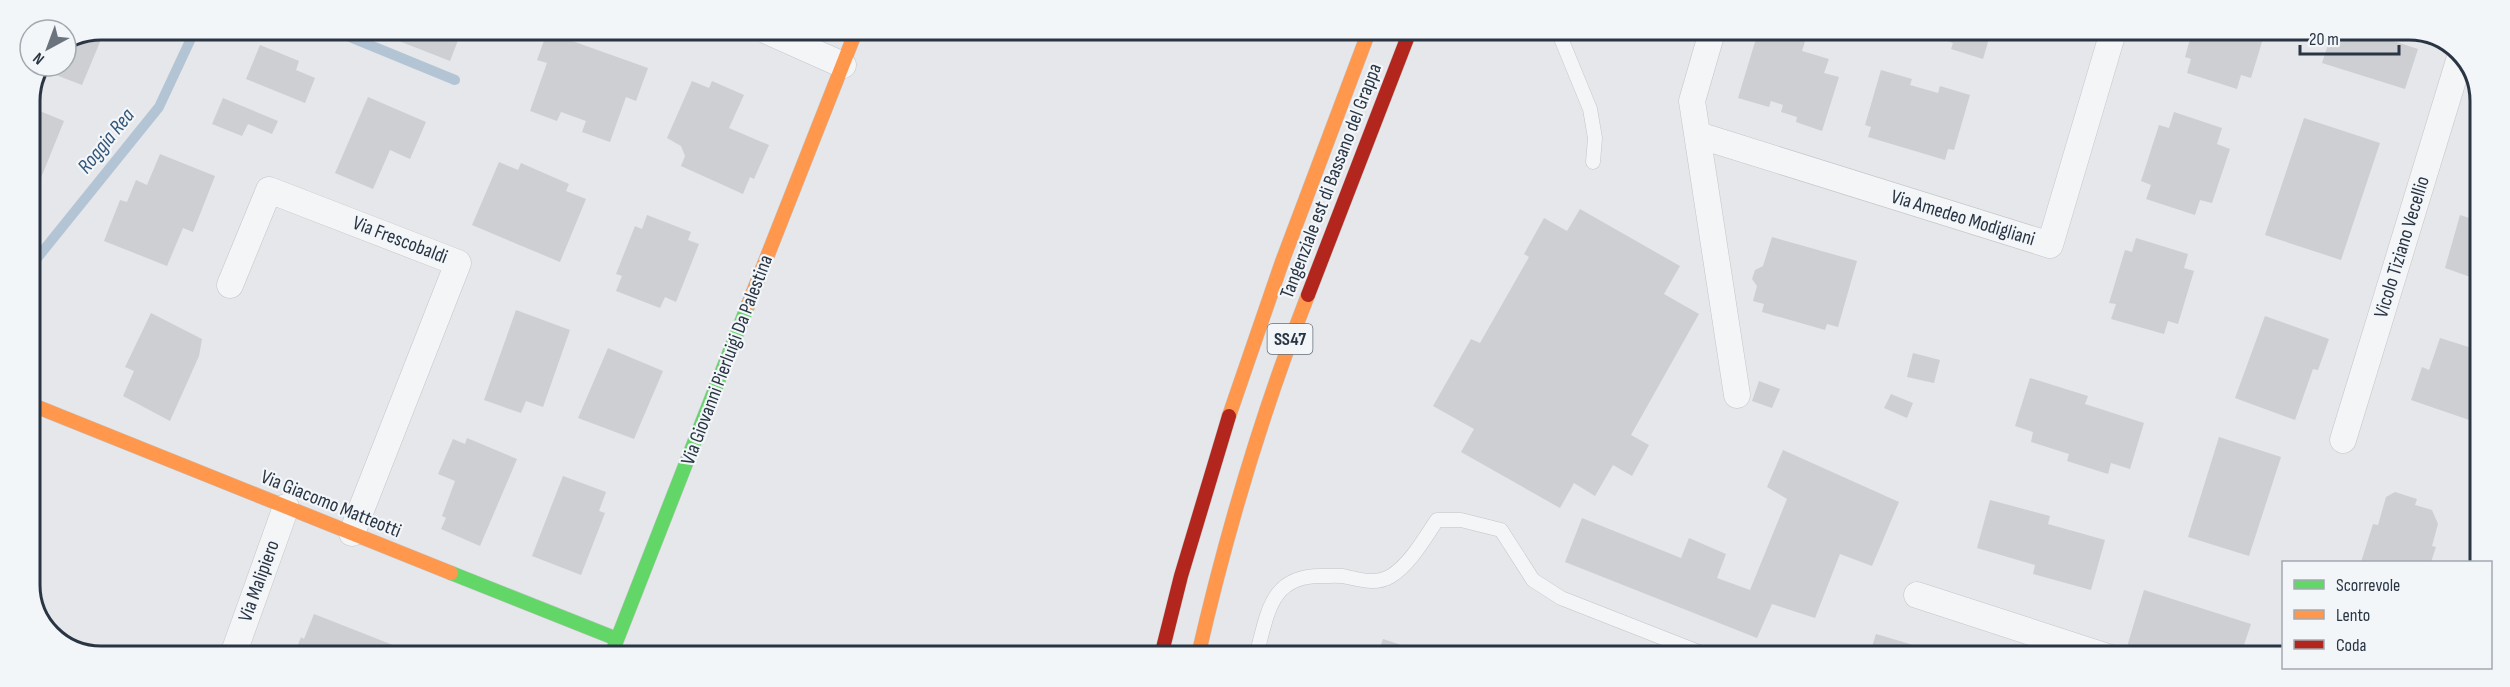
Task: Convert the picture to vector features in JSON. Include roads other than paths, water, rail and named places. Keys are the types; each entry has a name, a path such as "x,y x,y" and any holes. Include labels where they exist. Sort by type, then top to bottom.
{"main road":[{"name":"Via Giovanni Pierluigi Da Palestina","path":"614,646 853,40"},
{"name":"Tangenziale est di Bassano del Grappa","path":"1163,646 1180,570 1240,386 1297,218 1366,40"},
{"name":"Tangenziale est di Bassano del Grappa","path":"1200,646 1218,570 1284,356 1407,40"},
{"name":"Via Giacomo Matteotti","path":"41,408 617,639"}],"street":[{"path":"787,40 843,65"},
{"path":"1711,40 1692,101 1737,395"},
{"name":"Via Amedeo Modigliani","path":"1698,135 2049,244 2111,40"},
{"name":"Vicolo Tiziano Vecellio","path":"2343,440 2458,66"},
{"name":"Via Frescobaldi","path":"230,285 269,190 458,263 352,533"},
{"name":"Via Malipiero","path":"236,646 286,507"},
{"path":"1917,595 2074,646"}],"lane":[{"path":"1561,40 1590,108 1595,138 1593,162"},
{"path":"1259,646 1269,609 1283,585 1308,575 1345,576 1366,583 1390,576 1413,555 1437,520 1461,520 1500,530 1533,580 1561,598 1683,646"}],"waterway":[{"name":"Roggia Rea","path":"40,254 159,107 190,40"},
{"name":"Roggia Rea","path":"357,40 455,80"}]}
